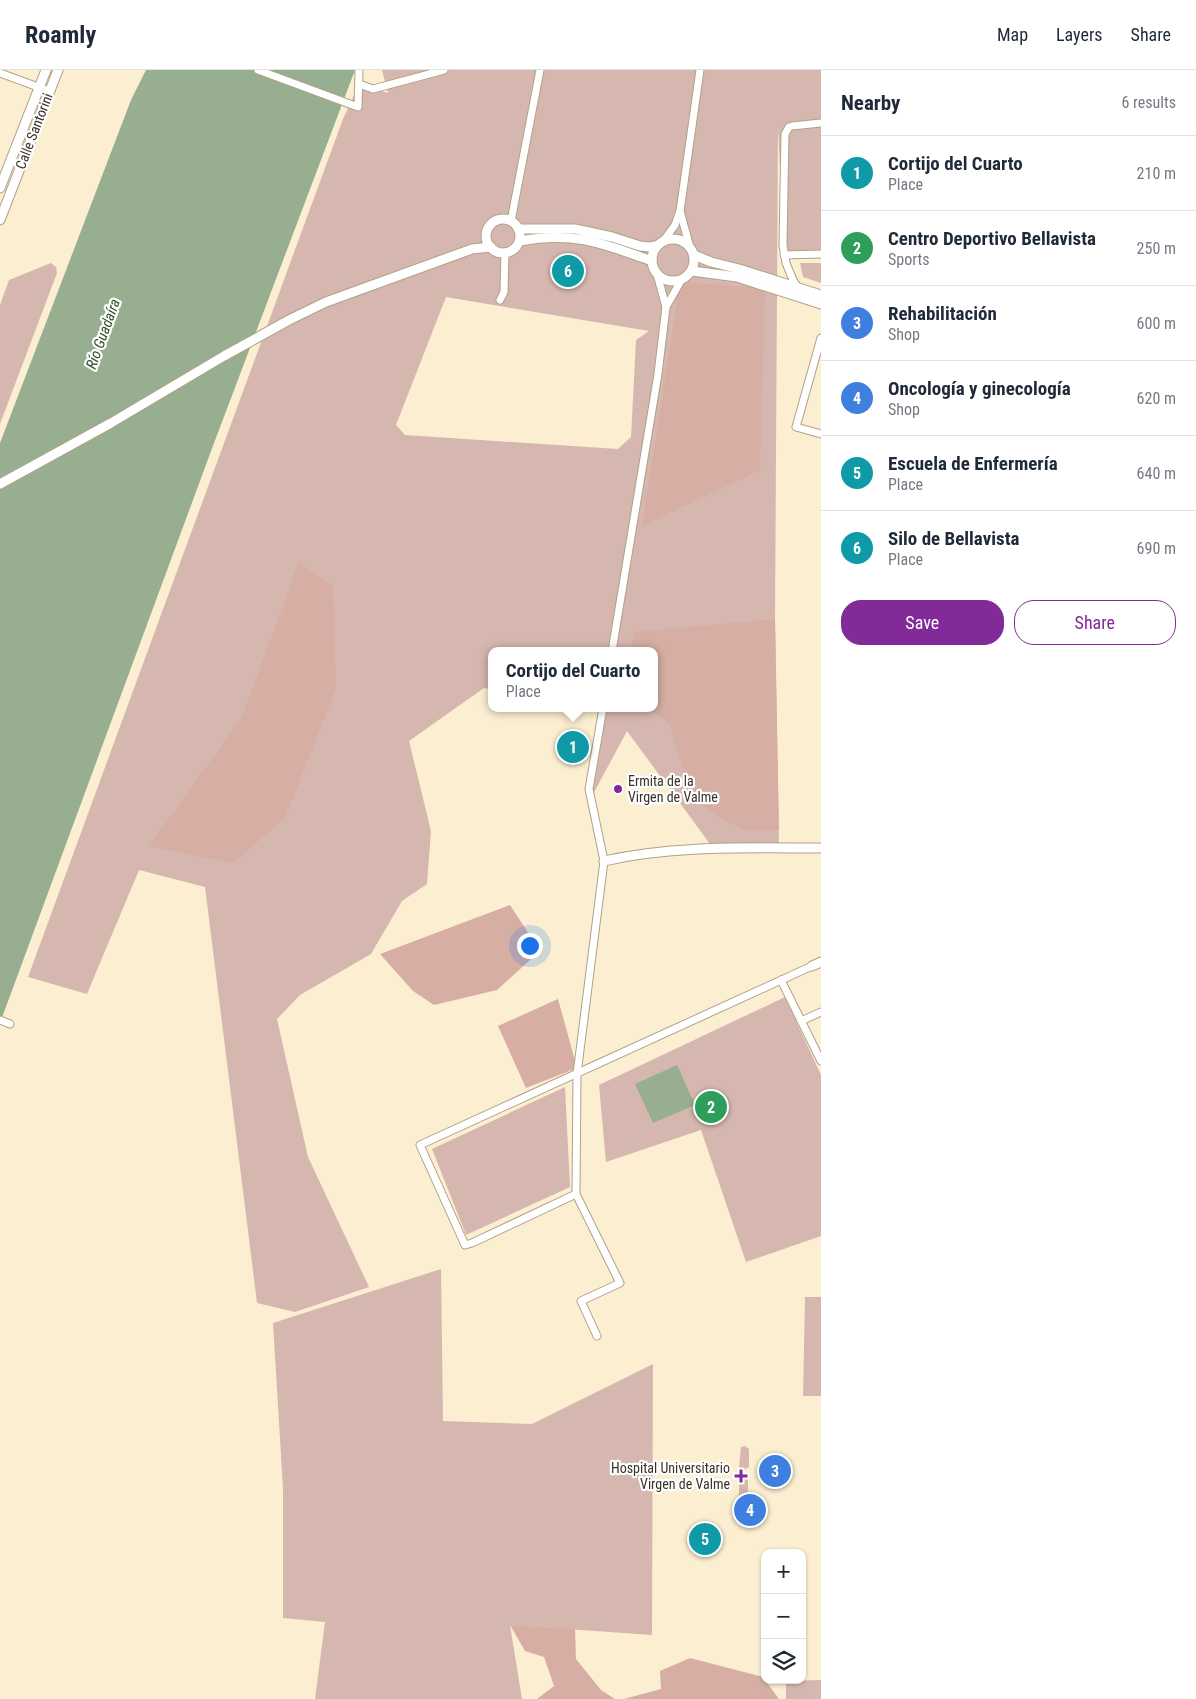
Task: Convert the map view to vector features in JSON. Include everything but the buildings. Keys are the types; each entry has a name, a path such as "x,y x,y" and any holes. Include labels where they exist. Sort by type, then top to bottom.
{"street":[{"name":"Calle Santorini","path":"0,188 46,70"},
{"name":"Calle Santorini","path":"0,220 58,70"},
{"path":"258,70 358,106 359,70"},
{"path":"359,84 373,89 444,70"},
{"path":"510,221 540,70"},
{"path":"613,647 658,374 666,307 652,261 654,251 674,226 680,211 700,70"},
{"path":"0,73 49,91"},
{"path":"798,288 789,272 784,255 785,134 792,126 821,123"},
{"path":"666,307 682,279 694,266 694,255 680,211"},
{"path":"491,247 487,237 489,228 496,221 506,219 519,229 575,229 640,246 650,247 661,242 677,239 689,244"},
{"path":"0,484 111,423 289,320 326,302 472,249 491,247 500,252 505,252 515,248 520,241 519,229"},
{"path":"472,249 487,237"},
{"path":"520,241 566,237 585,239 652,261"},
{"path":"500,300 504,292 505,252"},
{"path":"784,255 821,254"},
{"path":"694,255 711,262 821,295"},
{"path":"692,270 737,278 821,304"},
{"path":"657,274 668,281 682,279"},
{"path":"821,338 796,427 821,434"},
{"path":"597,1336 581,1301 620,1283 576,1194 577,1074 604,861 589,789 602,712"},
{"path":"604,861 628,855 698,848 821,848"},
{"path":"576,1194 472,1243 465,1244 420,1145 821,962"},
{"path":"781,980 821,1061"},
{"path":"802,1021 821,1012"},
{"path":"0,1020 10,1024"}],"shaded area":[{"path":"382,70 821,70 821,254 784,255 778,125 775,619 779,848 713,848 627,731 591,798 602,712 658,712 658,647 488,647 488,688 484,688 409,741 431,831 427,884 402,901 371,954 300,995 277,1019 308,1157 369,1287 295,1312 257,1303 205,887 139,870 87,994 28,977 343,119 359,84 388,93","holes":["446,297 649,331 636,340 631,437 618,449 405,435 396,425"]},
{"path":"51,263 56,267 57,273 0,424 0,305 9,280"},
{"path":"800,263 821,263 821,283 803,277"},
{"path":"680,282 765,288 760,470 642,526"},
{"path":"299,562 333,586 336,689 285,818 233,863 149,846 242,717"},
{"path":"775,619 779,830 742,830 694,802 669,724 654,712 658,712 658,647 631,647 634,632"},
{"path":"510,905 540,951 497,990 434,1005 413,991 380,954"},
{"path":"785,997 821,1075 821,1236 746,1262 701,1130 606,1162 599,1085"},
{"path":"558,999 577,1068 526,1088 498,1026"},
{"path":"565,1087 570,1187 466,1235 432,1149"},
{"path":"441,1269 443,1421 532,1424 653,1364 652,1635 510,1625 522,1699 315,1699 325,1622 283,1618 283,1489 273,1323"},
{"path":"805,1297 821,1297 821,1396 803,1396"},
{"path":"745,1446 749,1449 749,1467 744,1470 739,1467 741,1447"},
{"path":"739,1479 748,1479 748,1500 739,1500"},
{"path":"510,1625 575,1629 576,1659 601,1690 615,1699 537,1699 554,1686 544,1657 525,1651"},
{"path":"690,1658 761,1676 761,1684 768,1684 779,1699 624,1699 661,1689 660,1671"},
{"path":"806,1680 821,1680 821,1699 786,1699 786,1684 806,1684"}],"water":[{"name":"Río Guadaíra","path":"146,70 355,70 214,443 0,1023 0,443 131,100"},
{"path":"677,1065 695,1105 653,1123 635,1084"}],"place":[{"name":"Silo de Bellavista","path":"568,271"},
{"name":"Cortijo del Cuarto","path":"573,747"},
{"name":"Ermita de la Virgen de Valme","path":"618,789"},
{"name":"Centro Deportivo Bellavista","path":"711,1107"},
{"name":"Rehabilitación","path":"775,1471"},
{"name":"Hospital Universitario Virgen de Valme","path":"741,1476"},
{"name":"Oncología y ginecología","path":"750,1510"},
{"name":"Escuela de Enfermería","path":"705,1539"}]}
